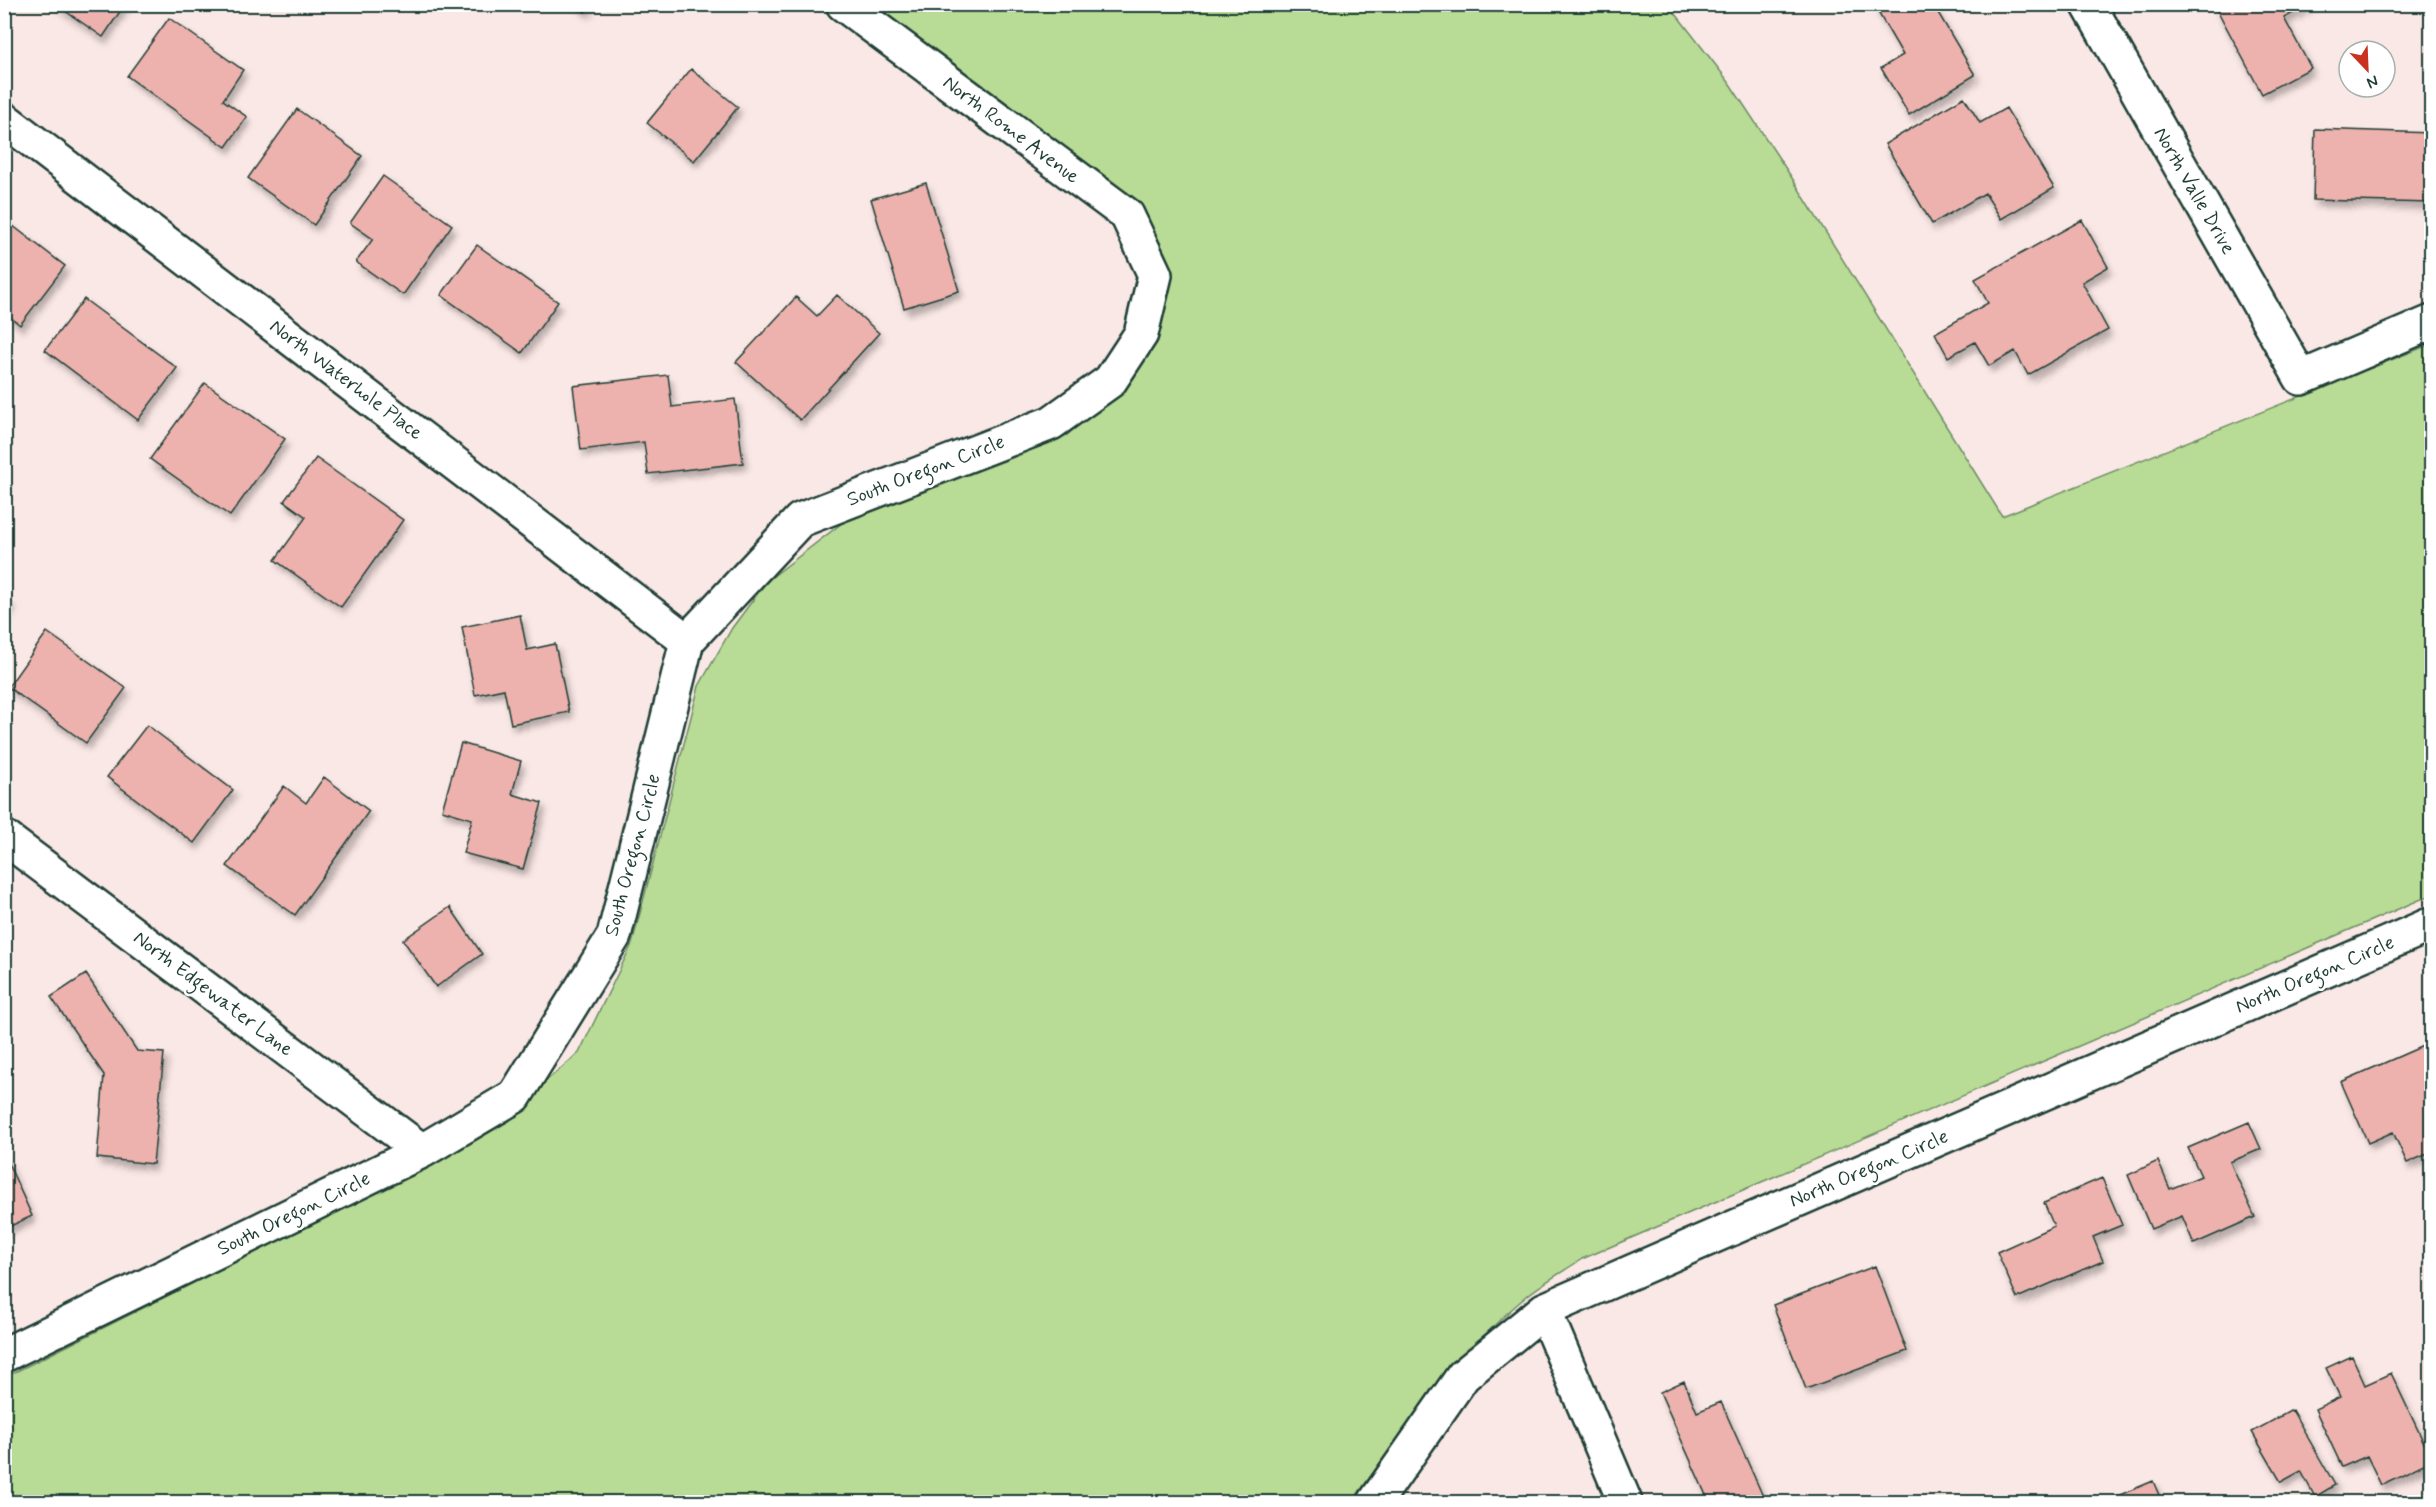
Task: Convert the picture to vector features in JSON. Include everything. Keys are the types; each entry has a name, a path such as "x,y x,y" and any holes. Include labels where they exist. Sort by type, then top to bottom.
{"street":[{"name":"North Rome Avenue","path":"843,4 1127,215 1155,275"},
{"name":"North Valle Drive","path":"2088,4 2301,378 2432,322"},
{"name":"North Waterhole Place","path":"4,119 687,641"},
{"name":"South Oregon Circle","path":"4,1355 422,1151 515,1096 615,936 687,641 800,520 1051,423 1110,381 1140,334 1155,275"},
{"name":"North Edgewater Lane","path":"4,837 422,1151"},
{"name":"North Oregon Circle","path":"1375,1503 1463,1376 1544,1310 2432,924"},
{"path":"1544,1310 1625,1503"}],"green space":[{"path":"872,5 1669,5 1728,81 1792,178 2002,516 2431,344 2431,895 1582,1259 1528,1295 1478,1342 1433,1393 1352,1502 5,1502 5,1377 433,1163 502,1118 579,1053 632,944 699,686 732,628 767,581 846,520 919,489 1067,435 1135,375 1156,333 1167,285 1154,230 1102,174"}],"building":[{"path":"55,4 125,4 103,37"},
{"path":"575,4 590,4 585,12"},
{"path":"1880,4 1933,4 1975,75 1909,115 1881,68 1903,55 1875,7"},
{"path":"2214,4 2309,4 2284,18 2311,68 2262,94"},
{"path":"169,18 243,70 223,100 247,117 226,147 127,76"},
{"path":"691,69 738,107 694,161 647,123"},
{"path":"1964,97 1980,123 2006,108 2054,188 2001,219 1985,193 1932,224 1885,144"},
{"path":"297,109 362,156 314,225 248,178"},
{"path":"2315,129 2432,133 2432,203 2313,200"},
{"path":"383,176 452,225 403,295 356,262 373,239 350,223"},
{"path":"926,183 959,291 904,308 871,199"},
{"path":"4,219 65,266 20,325 4,312"},
{"path":"2082,220 2108,267 2082,282 2108,330 2028,375 2015,351 1989,366 1975,342 1948,357 1935,333 1988,303 1975,279"},
{"path":"477,245 558,302 522,353 441,295"},
{"path":"837,295 879,333 800,420 736,362 796,297 817,316"},
{"path":"84,299 177,368 138,420 45,350"},
{"path":"668,375 672,407 735,399 743,463 648,474 644,442 581,450 573,386"},
{"path":"205,383 285,439 230,516 150,459"},
{"path":"316,458 403,520 341,607 275,560 306,517 284,501"},
{"path":"4,599 12,603 4,614"},
{"path":"520,615 527,650 555,644 569,712 511,724 504,689 475,695 462,627"},
{"path":"47,632 126,688 86,743 8,687"},
{"path":"147,725 233,790 194,843 107,777"},
{"path":"461,743 521,761 512,794 542,803 523,869 463,853 472,819 442,810"},
{"path":"324,777 369,811 295,915 227,866 284,786 306,803"},
{"path":"450,907 482,954 436,987 403,940"},
{"path":"86,974 137,1051 164,1053 153,1164 97,1158 104,1075 51,997"},
{"path":"2432,1042 2432,1152 2407,1163 2393,1132 2368,1143 2341,1082"},
{"path":"2249,1122 2261,1149 2230,1162 2255,1217 2194,1244 2182,1216 2151,1229 2128,1175 2158,1161 2170,1189 2201,1176 2188,1148"},
{"path":"4,1154 32,1216 4,1229"},
{"path":"2102,1178 2122,1225 2093,1237 2103,1261 2017,1298 1997,1252 2054,1226 2044,1203"},
{"path":"1875,1266 1907,1351 1806,1389 1773,1305"},
{"path":"2352,1356 2365,1385 2391,1373 2432,1460 2381,1485 2367,1456 2342,1467 2315,1409 2340,1397 2326,1368"},
{"path":"1684,1381 1697,1412 1721,1402 1762,1494 1743,1502 1709,1502 1660,1392"},
{"path":"2292,1410 2335,1485 2315,1497 2301,1471 2281,1482 2252,1432"},
{"path":"2153,1481 2162,1502 2103,1502"}]}
